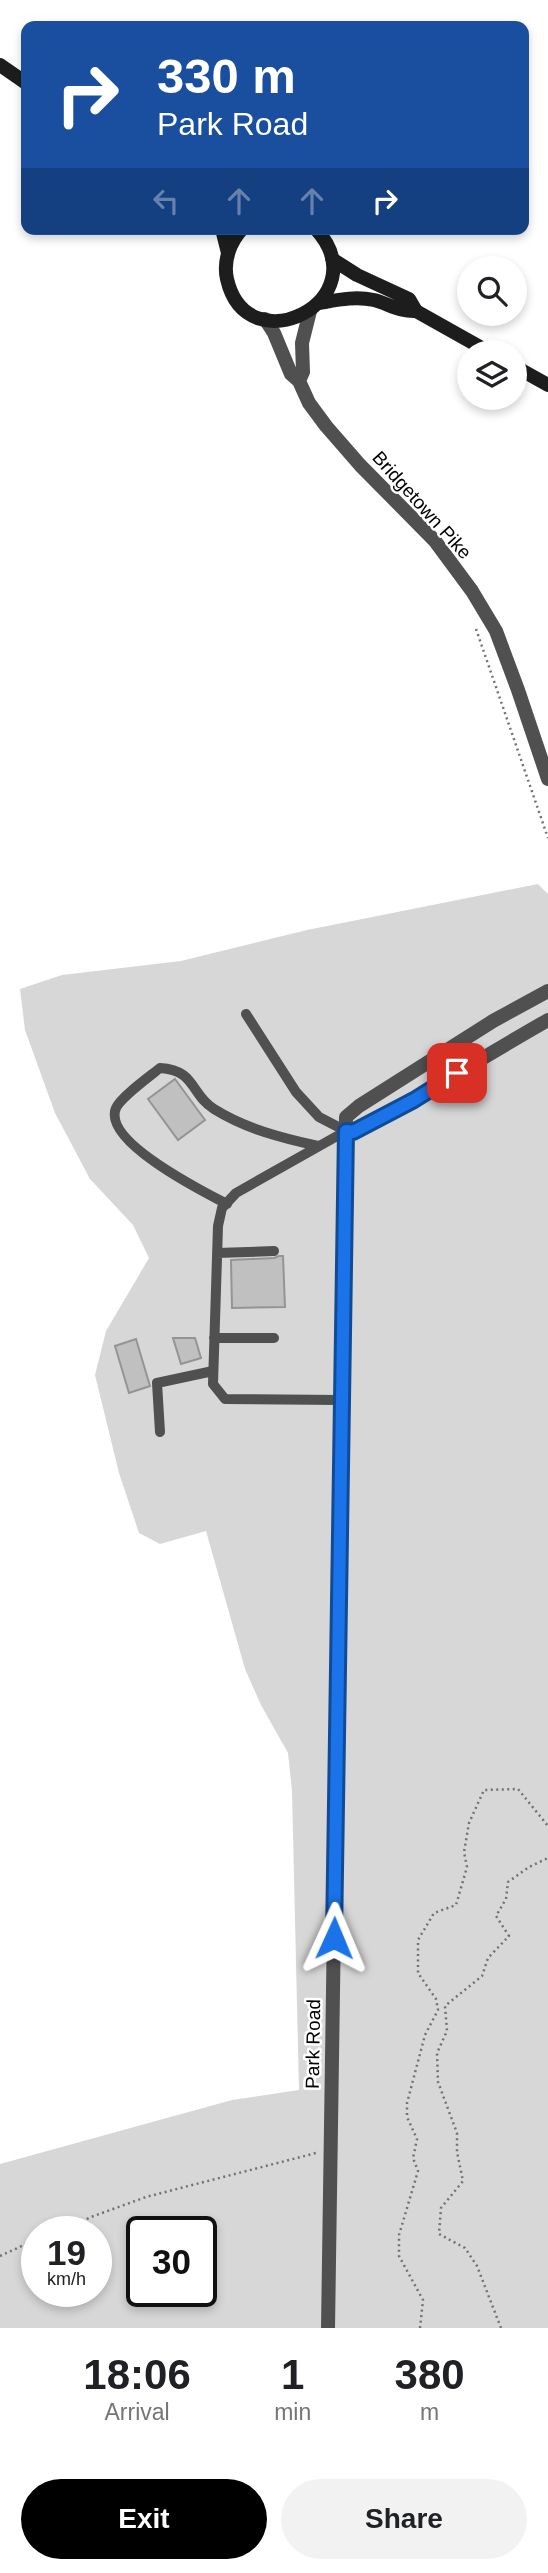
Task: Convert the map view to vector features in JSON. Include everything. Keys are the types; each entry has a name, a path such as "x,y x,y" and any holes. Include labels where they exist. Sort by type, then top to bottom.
{"main road":[{"path":"0,65 21,80"},
{"path":"224,235 228,253 227,277 236,299 254,315 265,319 288,320 315,307 359,298 403,311 416,310"},
{"path":"228,253 238,235"},
{"path":"315,307 331,282 332,259 329,247 320,235"},
{"path":"332,259 357,275 410,299 416,310 468,340"},
{"path":"527,373 548,385"}],"street":[{"path":"299,381 303,372 302,343 315,307"},
{"name":"Bridgetown Pike","path":"265,319 274,332 291,374 299,381 309,403 326,426 360,465 435,541 472,591 496,631 519,690 548,779"},
{"name":"Park Road","path":"328,2328 346,1117 359,1106 493,1021 548,990"},
{"path":"346,1131 353,1132 414,1100 478,1059 548,1020"}],"lane":[{"path":"246,1014 296,1092 318,1116 346,1131"},
{"path":"227,1204 162,1169 131,1141 118,1125 114,1116 117,1106 160,1068 183,1073 211,1107 243,1124 318,1146"},
{"path":"401,1079 414,1100"},
{"path":"340,1400 225,1399 213,1384 213,1370 218,1226 222,1208 236,1193 346,1131"},
{"path":"217,1253 274,1251"},
{"path":"214,1338 274,1338"},
{"path":"160,1432 157,1383 213,1370"}],"path":[{"path":"472,619 548,838"},
{"path":"421,2328 423,2300 399,2256 398,2235 418,2171 413,2158 417,2139 407,2117 407,2103 425,2035 438,2010 436,1999 418,1973 418,1940 434,1913 456,1905 467,1867 464,1853 469,1823 484,1790 518,1789 548,1826"},
{"path":"501,2328 477,2266 465,2248 439,2234 441,2208 463,2182 457,2152 457,2133 438,2082 437,2053 447,2031 445,2006 482,1976 488,1958 509,1936 496,1916 506,1899 508,1882 548,1858"},
{"path":"94,2216 146,2197 330,2150"},
{"path":"0,2256 21,2246"}],"shaded area":[{"path":"538,884 548,894 548,2328 0,2328 0,2164 232,2100 299,2090 292,1791 288,1753 261,1705 245,1669 206,1531 160,1544 139,1533 119,1473 95,1375 106,1331 149,1258 133,1225 90,1179 55,1113 25,1030 20,989 62,975 181,961 307,930"}],"building":[{"path":"175,1079 205,1120 178,1140 148,1099"},
{"path":"283,1256 285,1307 232,1308 231,1260"},
{"path":"173,1338 195,1338 201,1358 181,1364"},
{"path":"136,1339 150,1386 129,1393 115,1346"}],"route":[{"path":"334,1938 346,1131 353,1132 414,1100 457,1073"}]}
